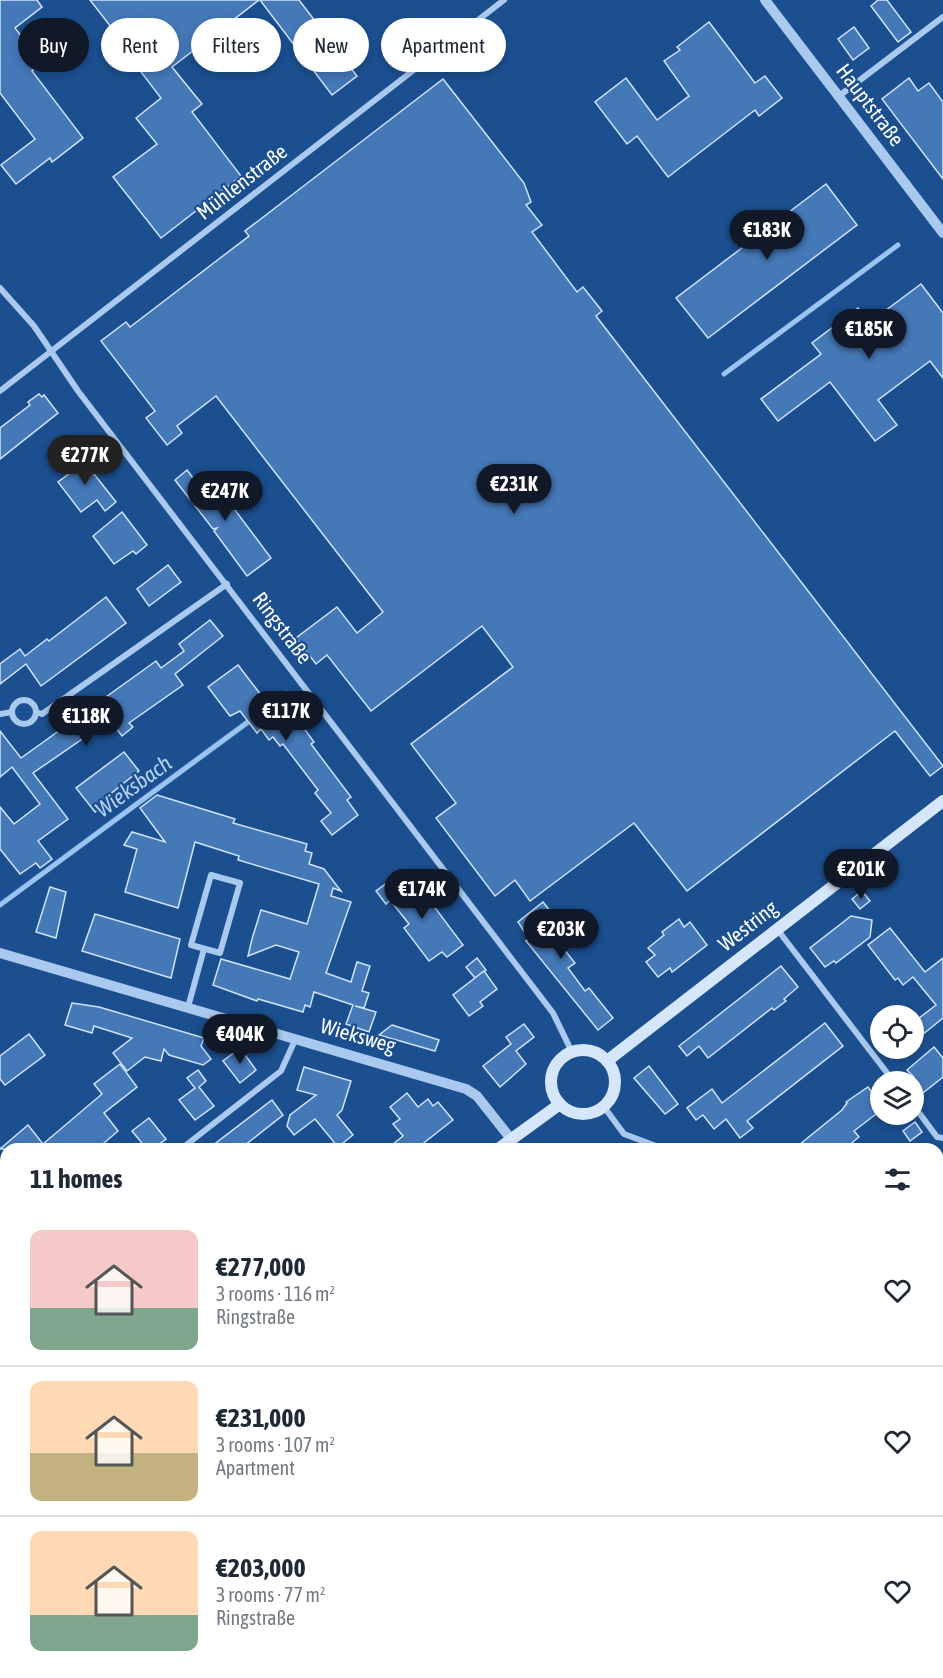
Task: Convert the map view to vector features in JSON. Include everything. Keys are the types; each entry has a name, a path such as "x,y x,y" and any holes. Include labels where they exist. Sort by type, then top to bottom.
{"main road":[{"name":"Westring","path":"607,1061 943,801"},
{"path":"585,1050 597,1053 607,1061 614,1072 615,1085 611,1098 604,1107 592,1113 580,1114 560,1104 553,1093 552,1075 561,1059 572,1052 585,1050"},
{"path":"506,1143 560,1104"}],"street":[{"name":"Mühlenstraße","path":"0,391 504,0"},
{"name":"Hauptstraße","path":"765,0 943,233"},
{"path":"839,96 943,17"},
{"name":"Ringstraße","path":"0,288 52,350 78,391 553,1012 572,1052"},
{"path":"36,712 31,722 21,724 16,722 12,712 16,702 27,700 32,703 36,712 42,714 227,584"},
{"path":"0,714 12,712"},
{"path":"211,875 240,884 220,953 204,949 191,945 211,875"},
{"path":"777,928 886,1071"},
{"path":"188,1007 204,949"},
{"name":"Wieksweg","path":"0,953 466,1089 477,1096 511,1139"},
{"path":"189,1143 281,1071 296,1038"},
{"path":"604,1107 624,1134 648,1143"},
{"path":"924,1119 938,1137 943,1138"}],"shaded area":[{"path":"287,689 291,695 0,907 0,901"}],"building":[{"path":"0,0 37,0 42,7 28,18 18,18 18,26 15,28 18,32 18,72 33,72 83,138 52,162 50,158 16,184 1,165 35,139 0,93"},
{"path":"90,0 259,0 236,18 191,18 191,52 179,62 179,18 104,18"},
{"path":"260,0 299,0 313,18 293,18 293,44 281,28 281,18 274,18"},
{"path":"878,0 887,0 911,32 898,42 871,6"},
{"path":"709,22 755,83 765,76 782,98 759,116 755,110 668,177 637,136 627,144 595,102 626,78 657,120 689,96 664,61 680,50 677,47"},
{"path":"854,27 869,48 853,60 838,39"},
{"path":"141,72 176,72 202,104 192,112 241,176 161,238 113,177 157,144 136,118 161,98"},
{"path":"315,72 354,72 357,76 332,95"},
{"path":"909,78 918,91 929,83 943,102 943,179 882,99"},
{"path":"443,79 524,183 531,202 526,205 542,225 532,232 577,292 583,287 602,311 596,316 943,766 930,776 895,731 687,891 634,823 530,901 515,880 495,896 436,818 456,803 411,744 513,667 482,626 371,711 327,655 316,664 296,638 337,607 357,633 383,612 216,396 177,426 182,433 167,445 146,418 155,411 101,341 126,322 130,327 249,236 245,231"},
{"path":"826,184 857,225 708,338 676,298"},
{"path":"921,284 943,313 943,378 930,361 878,400 897,425 875,441 830,382 778,421 761,399 821,354 812,343 858,308 870,322"},
{"path":"39,394 42,397 44,395 58,413 0,459 0,428 30,405 28,402"},
{"path":"76,451 116,502 105,511 97,500 81,512 58,482 74,470 65,459"},
{"path":"187,470 196,482 208,474 271,558 247,576 214,531 217,528 213,529 175,480"},
{"path":"122,512 147,545 136,554 133,551 114,564 93,536"},
{"path":"168,565 181,582 149,606 137,589"},
{"path":"106,597 126,623 41,686 26,664 0,684 0,664 20,649 25,656 47,639 49,641"},
{"path":"210,620 223,636 175,674 183,685 129,723 133,727 122,736 110,720 33,773 68,819 38,841 52,859 40,868 36,863 20,874 0,849 0,807 14,824 40,804 12,767 0,777 0,731 21,758 156,661 161,668 184,651 179,644"},
{"path":"238,665 278,717 289,708 314,742 311,744 351,797 347,800 358,815 332,835 321,821 331,813 315,793 318,790 283,744 280,746 273,737 269,740 261,729 257,733 240,711 230,716 208,687"},
{"path":"124,752 139,771 103,800 106,804 95,812 76,788"},
{"path":"157,795 235,819 233,823 307,844 305,851 312,853 309,864 324,869 341,891 333,888 331,896 351,902 326,973 351,982 357,962 370,966 362,991 369,993 364,1008 355,1006 376,1012 369,1032 346,1024 353,1005 314,992 310,1007 305,1005 303,1012 258,999 257,1001 213,985 221,959 290,979 299,952 276,945 248,956 252,939 261,910 307,924 319,884 238,860 239,856 195,842 178,908 125,892 137,849 124,845 132,832 165,842 140,808"},
{"path":"391,880 400,892 415,881 463,945 447,957 442,952 429,961 404,928 409,924 390,900 386,904 376,891"},
{"path":"50,887 66,892 56,938 36,932"},
{"path":"862,891 870,901 860,909 852,899"},
{"path":"543,902 573,940 563,948 575,963 568,968 585,991 589,988 613,1018 598,1030 526,941 529,939 518,922"},
{"path":"95,914 180,939 171,978 82,951"},
{"path":"851,916 872,920 870,937 836,963 834,961 825,967 810,948"},
{"path":"679,919 684,927 690,922 707,945 672,972 670,968 658,977 646,962 655,955 648,948 664,935 662,932"},
{"path":"890,928 925,972 943,958 943,1018 924,1033 924,1014 936,1005 913,977 903,985 898,978 895,980 868,945"},
{"path":"477,958 486,970 475,978 466,967"},
{"path":"781,966 798,987 784,999 786,1001 774,1010 772,1008 708,1058 699,1046 687,1056 679,1046"},
{"path":"484,971 497,989 480,1002 483,1006 469,1016 453,995"},
{"path":"72,1003 99,1007 204,1038 201,1046 211,1059 203,1065 169,1055 164,1049 161,1061 145,1057 127,1071 113,1053 132,1038 94,1026 92,1033 65,1025"},
{"path":"825,1023 843,1046 747,1121 753,1128 740,1138 726,1119 714,1129 703,1115 696,1120 687,1108 712,1089 722,1103"},
{"path":"524,1024 534,1037 516,1051 526,1064 500,1087 483,1066 511,1044 506,1037"},
{"path":"392,1025 439,1040 435,1051 379,1035"},
{"path":"29,1034 45,1055 5,1085 0,1079 0,1056"},
{"path":"934,1047 943,1058 943,1077 924,1092 924,1071 907,1070 920,1059 924,1059 924,1056"},
{"path":"240,1048 256,1070 240,1083 223,1061"},
{"path":"120,1064 137,1087 104,1113 118,1131 104,1143 44,1143 102,1094 94,1084"},
{"path":"649,1066 678,1104 665,1114 634,1078"},
{"path":"304,1067 351,1081 342,1110 337,1115 353,1135 343,1143 335,1143 315,1119 294,1135 287,1126 290,1115 316,1095 297,1090"},
{"path":"198,1070 206,1081 199,1087 214,1106 195,1120 179,1100 195,1088 187,1078"},
{"path":"868,1087 870,1090 870,1119 854,1131 859,1137 852,1143 801,1143 842,1110 847,1103"},
{"path":"407,1093 418,1107 428,1099 433,1106 438,1102 453,1120 424,1143 394,1143 403,1136 393,1124 400,1119 390,1107"},
{"path":"272,1100 283,1115 248,1143 216,1143"},
{"path":"149,1118 166,1139 160,1143 142,1143 132,1131"},
{"path":"28,1125 42,1143 7,1143"},
{"path":"911,1125 917,1125 922,1132 910,1141 903,1131"}],"waterway":[{"name":"Wieksbach","path":"724,374 898,245"},
{"name":"Wieksbach","path":"265,710 285,694"},
{"name":"Wieksbach","path":"0,905 252,719"}]}
